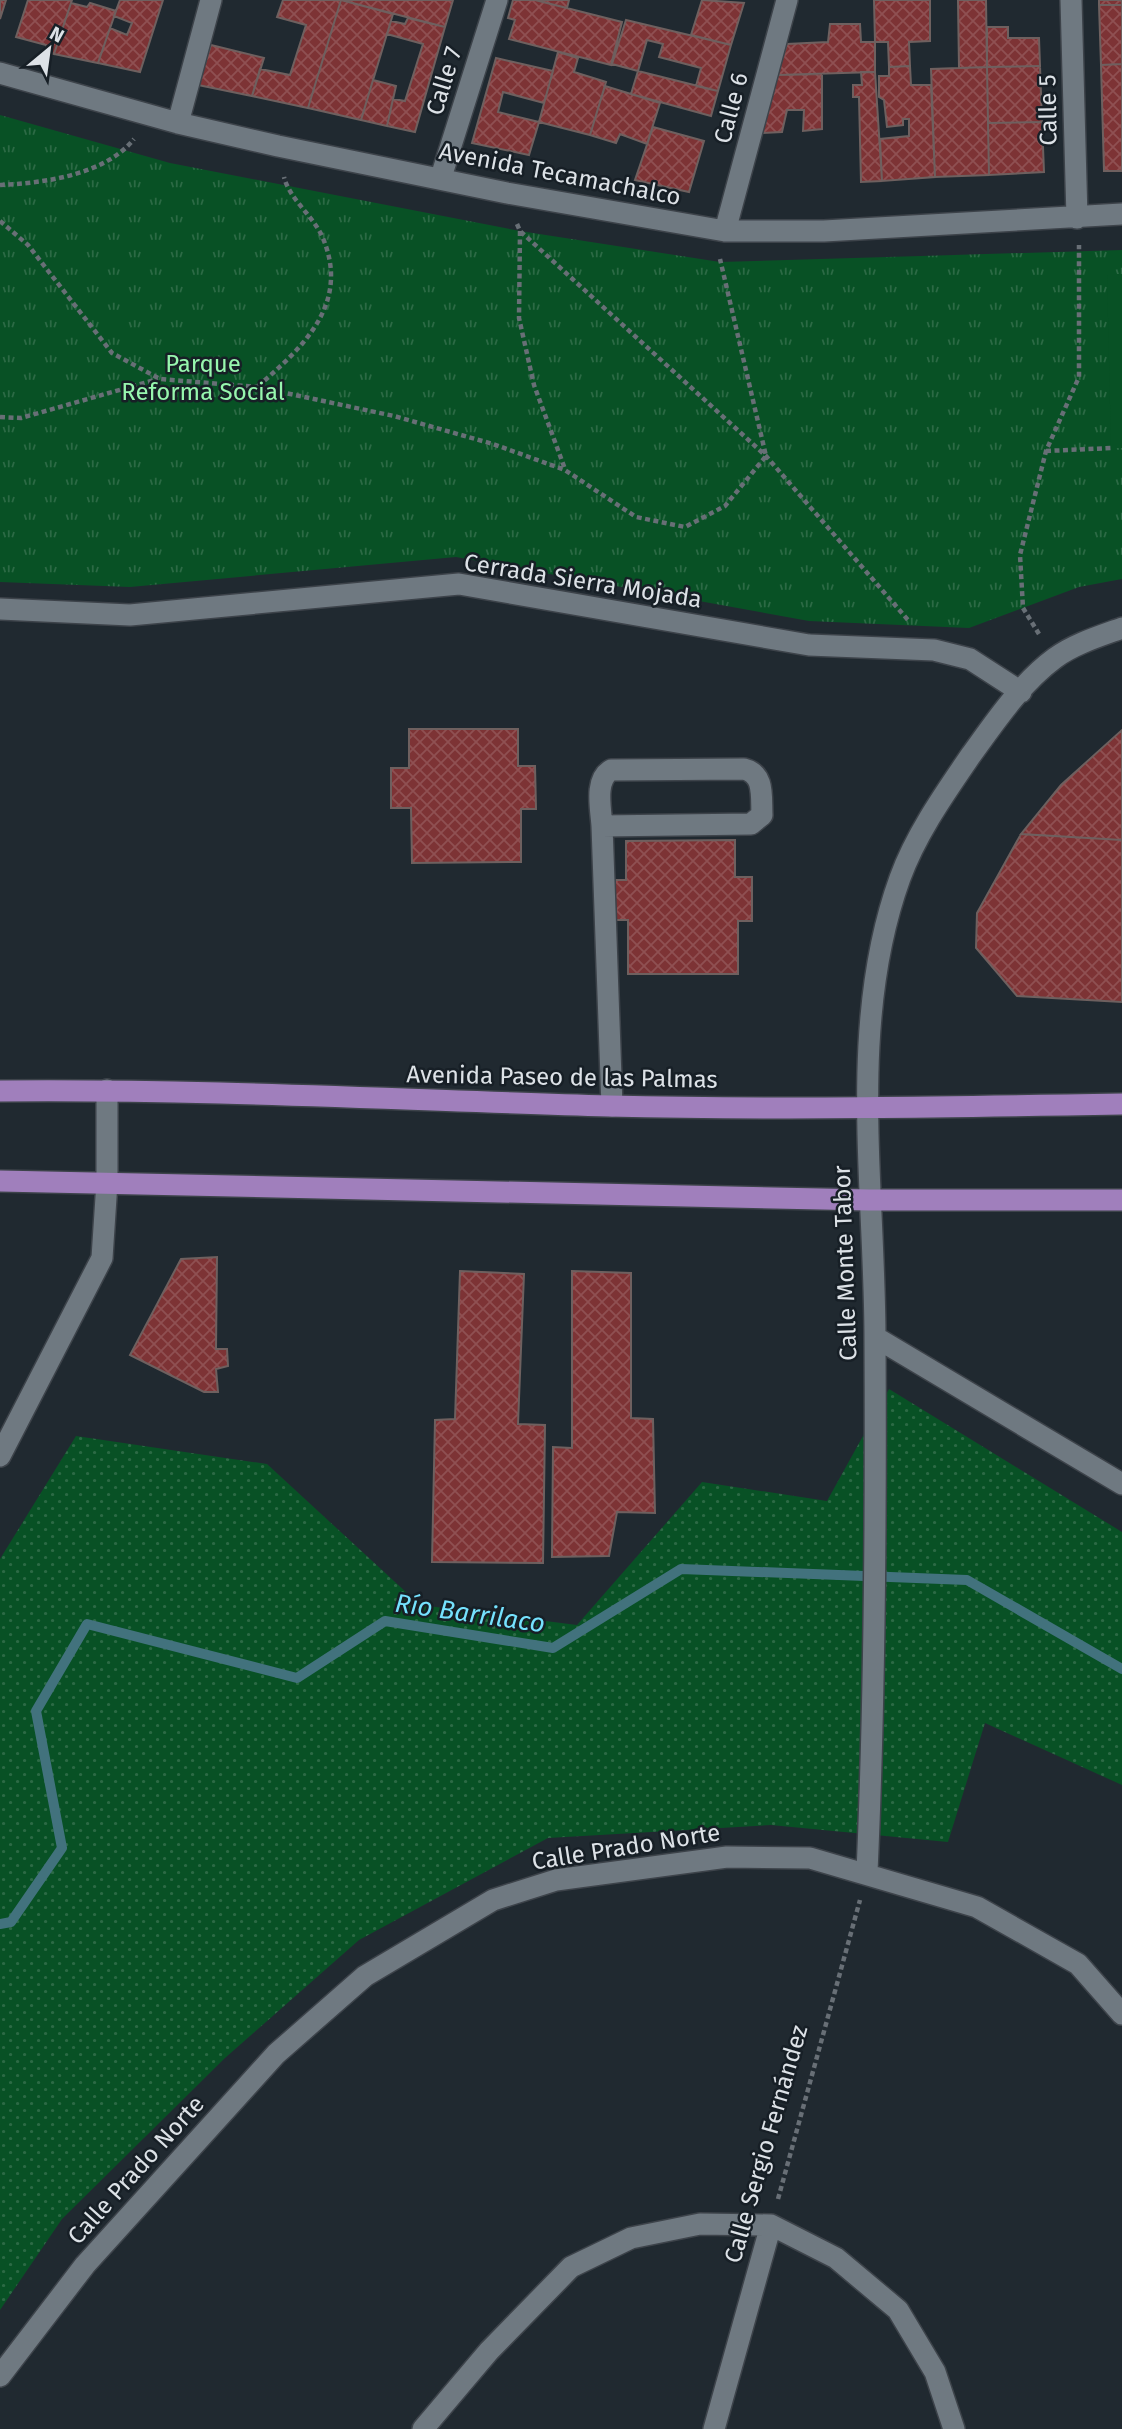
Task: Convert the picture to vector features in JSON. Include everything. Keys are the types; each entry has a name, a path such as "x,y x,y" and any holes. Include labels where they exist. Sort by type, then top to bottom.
{"main road":[{"name":"Avenida Paseo de las Palmas","path":"0,1091 107,1090 612,1106 867,1108 1122,1104"},
{"path":"0,1181 869,1200 1122,1200"}],"street":[{"path":"178,123 211,0"},
{"name":"Calle 7","path":"441,177 497,0"},
{"name":"Calle 6","path":"726,231 787,0"},
{"name":"Calle 5","path":"1071,0 1077,218"},
{"name":"Avenida Tecamachalco","path":"0,73 178,123 507,193 726,231 824,231 1122,214"},
{"name":"Cerrada Sierra Mojada","path":"0,609 130,615 459,584 809,645 934,650 970,659 1021,692"},
{"path":"1055,658 1122,628"},
{"name":"Calle Monte Tabor","path":"867,1872 874,1717 875,1337 867,1108 876,967 901,876 943,795 1021,692 1055,658"},
{"path":"601,826 751,824 762,815 760,783 757,775 744,769 611,770 605,773 600,787 601,826 612,1106"},
{"path":"0,1456 102,1258 107,1182 107,1090"},
{"path":"875,1337 1122,1484"},
{"name":"Calle Prado Norte","path":"0,2376 85,2265 276,2054 365,1976 493,1900 556,1880 727,1857 810,1858 867,1872 977,1907 1077,1964 1122,2014"},
{"path":"423,2429 489,2351 571,2267 631,2238 700,2224 771,2225 836,2258 898,2310 935,2372 954,2429"},
{"name":"Calle Sergio Fernández","path":"714,2429 771,2225"}],"path":[{"path":"0,185 77,174 125,151 135,138 178,123"},
{"path":"257,387 292,357 324,315 332,276 322,237 304,206 286,186 283,172"},
{"path":"507,193 520,231 519,317 534,385 565,470"},
{"path":"1055,658 1023,608 1020,555 1046,451 1079,377 1077,218"},
{"path":"0,221 29,245 112,353 159,379"},
{"path":"520,231 766,456 934,650"},
{"path":"726,231 720,248 720,261 766,456"},
{"path":"0,417 21,418 159,379 257,387 394,416 493,444 565,470 636,517 685,527 725,506 766,456"},
{"path":"1046,451 1111,448"},
{"name":"Calle Sergio Fernández","path":"771,2225 867,1872"}],"green space":[{"name":"Parque Reforma Social","path":"0,115 170,163 520,231 720,262 1122,250 1122,579 1079,587 969,628 809,621 456,557 130,587 0,582"},
{"path":"1107,274 1122,274 1122,448 1111,448"},
{"path":"889,1389 1122,1532 1122,1785 985,1723 948,1842 771,1825 548,1838 359,1940 225,2058 62,2219 0,2310 0,1559 76,1436 267,1464 420,1605 577,1625 702,1482 827,1501"}],"building":[{"path":"0,0 6,0 0,19"},
{"path":"28,0 72,0 54,54 46,52 46,45 16,37"},
{"path":"120,0 163,0 140,72 98,63 110,28 127,35 132,23 114,16"},
{"path":"283,0 341,0 308,108 252,96 260,69 290,75 306,25 277,17"},
{"path":"341,0 453,0 445,27"},
{"path":"341,0 393,14 361,120 308,108"},
{"path":"513,0 535,0 622,22 611,65 509,39 515,20 508,18"},
{"path":"535,0 569,0 567,8"},
{"path":"702,0 744,3 731,45 691,35"},
{"path":"874,0 930,0 930,41 909,42 910,66 889,67 888,42 875,42"},
{"path":"958,0 986,0 987,67 959,68"},
{"path":"1099,0 1122,0 1122,5 1099,5"},
{"path":"71,3 87,7 90,3 116,11 98,63 54,54"},
{"path":"1099,5 1122,5 1122,64 1101,65"},
{"path":"408,18 445,27 415,132 387,126 393,99 405,101 423,44 387,34 391,21 405,24"},
{"path":"626,20 731,45 718,91 696,86 701,68 659,57 663,44 647,40 638,71 612,64"},
{"path":"830,24 860,24 861,42 875,42 875,72 777,75 787,44 828,42"},
{"path":"987,27 1008,27 1008,38 1039,38 1040,66 987,67"},
{"path":"211,45 264,58 252,96 198,85"},
{"path":"558,52 578,58 574,72 606,82 590,135 539,122"},
{"path":"496,58 553,71 544,103 503,92 498,112 539,122 529,155 472,143"},
{"path":"1122,64 1122,171 1104,171 1101,65"},
{"path":"910,66 911,85 931,85 935,177 882,181 880,139 909,136 909,119 903,119 903,125 887,127 884,100 879,97 879,76 889,76 889,67"},
{"path":"1040,66 1042,122 988,123 987,67"},
{"path":"987,67 989,175 935,177 931,69"},
{"path":"638,71 718,91 711,116 631,94"},
{"path":"861,72 875,72 882,181 861,182 859,97 853,97 853,85 862,85"},
{"path":"822,74 822,129 803,131 804,110 787,110 782,132 760,133 777,75"},
{"path":"373,80 396,86 387,126 361,120"},
{"path":"605,86 660,103 647,144 620,134 616,143 590,135"},
{"path":"1042,122 1044,172 989,175 988,123"},
{"path":"653,127 704,141 689,192 635,180"},
{"path":"409,729 518,729 518,766 535,766 536,809 521,809 521,862 412,863 411,808 391,808 391,768 409,768"},
{"path":"1122,730 1122,840 1021,834 1061,785"},
{"path":"1021,834 1122,840 1122,1002 1017,996 976,948 977,913"},
{"path":"735,840 735,877 752,877 752,921 738,921 738,974 628,974 628,920 608,920 608,880 626,880 626,841"},
{"path":"217,1257 216,1349 227,1349 228,1366 216,1369 218,1392 204,1392 130,1355 181,1259"},
{"path":"460,1271 524,1274 518,1424 545,1425 543,1563 432,1562 435,1420 455,1419"},
{"path":"572,1271 631,1273 631,1418 653,1419 655,1513 617,1512 609,1556 552,1557 553,1447 572,1448"}],"waterway":[{"name":"Río Barrilaco","path":"0,1924 11,1922 62,1848 36,1711 87,1624 297,1678 385,1621 553,1648 681,1569 967,1580 1122,1669"}]}
